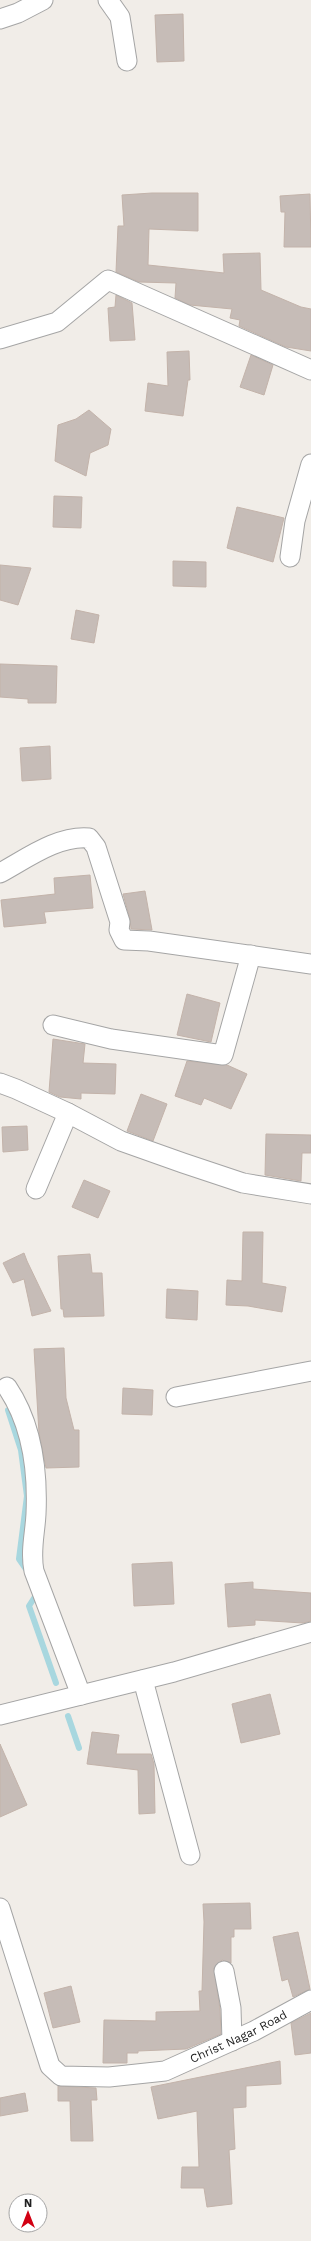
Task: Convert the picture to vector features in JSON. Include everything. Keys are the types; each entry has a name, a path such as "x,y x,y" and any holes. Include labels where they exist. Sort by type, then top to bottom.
{"street":[{"path":"0,19 18,13 43,0"},
{"path":"108,0 120,17 127,61"},
{"path":"0,339 57,322 108,280 311,370"},
{"path":"290,557 295,521 311,464"},
{"path":"0,873 63,842 76,837 89,838 96,847 120,922 119,930 124,940 149,941 311,964"},
{"path":"53,1025 112,1039 223,1055 251,955"},
{"path":"0,1083 68,1113 121,1141 243,1183 311,1194"},
{"path":"36,1189 68,1113"},
{"path":"176,1397 311,1371"},
{"path":"7,1387 23,1418 34,1452 36,1513 31,1555 34,1571 81,1695"},
{"path":"0,1715 144,1680 311,1632"},
{"path":"144,1680 190,1855"},
{"name":"Christ Nagar Road","path":"0,1908 50,2066 61,2076 72,2078 109,2077 165,2071 232,2041 311,2000"},
{"path":"224,1971 231,2008 232,2041"}],"building":[{"path":"183,14 184,61 157,62 155,15"},
{"path":"152,193 198,193 198,231 149,229 148,265 224,273 223,254 260,253 261,290 301,307 311,309 311,351 286,347 239,326 240,320 230,318 232,309 190,305 175,298 176,283 139,282 116,272 118,226 124,226 122,195"},
{"path":"310,194 311,247 284,247 285,212 281,212 280,196"},
{"path":"116,295 132,303 135,340 110,341 108,308 115,307"},
{"path":"189,351 190,380 188,380 183,416 145,411 148,383 168,386 167,352"},
{"path":"251,355 273,365 264,395 240,387"},
{"path":"89,410 111,429 108,445 90,453 86,476 55,461 58,425 76,419"},
{"path":"54,496 82,497 81,528 53,527"},
{"path":"237,507 284,518 273,562 227,548"},
{"path":"173,561 206,562 206,587 173,586"},
{"path":"0,565 31,568 18,605 0,600"},
{"path":"76,610 99,615 94,643 71,639"},
{"path":"0,664 57,666 56,703 28,703 28,699 0,697"},
{"path":"50,746 51,779 22,781 20,748"},
{"path":"90,875 93,908 44,912 46,923 4,927 1,900 55,894 54,878"},
{"path":"145,891 152,930 131,929 130,919 123,894"},
{"path":"187,994 220,1003 211,1042 177,1035"},
{"path":"53,1039 85,1044 83,1063 116,1064 115,1094 81,1093 81,1099 60,1097 49,1092"},
{"path":"187,1061 227,1065 247,1074 231,1109 204,1098 201,1105 175,1096"},
{"path":"141,1094 167,1104 153,1141 127,1131"},
{"path":"27,1126 28,1150 3,1152 2,1127"},
{"path":"266,1134 311,1135 311,1153 302,1153 301,1181 265,1175"},
{"path":"84,1180 110,1191 98,1218 72,1207"},
{"path":"243,1232 263,1232 262,1283 286,1287 282,1312 248,1306 226,1305 227,1280 242,1281"},
{"path":"24,1253 51,1311 32,1316 24,1279 13,1283 3,1263"},
{"path":"90,1254 92,1273 102,1273 104,1316 64,1317 63,1309 61,1309 58,1256"},
{"path":"167,1289 198,1291 197,1320 166,1318"},
{"path":"64,1348 66,1398 74,1430 79,1430 79,1467 46,1468 39,1433 34,1349"},
{"path":"123,1388 153,1390 152,1415 122,1414"},
{"path":"172,1562 174,1604 134,1606 132,1564"},
{"path":"253,1582 253,1589 311,1593 311,1621 303,1623 255,1620 255,1625 228,1627 225,1584"},
{"path":"270,1694 280,1734 241,1743 232,1704"},
{"path":"92,1732 119,1735 116,1754 151,1754 154,1764 155,1813 139,1814 138,1770 87,1764"},
{"path":"0,1744 27,1805 0,1817"},
{"path":"250,1903 251,1929 234,1929 234,1937 231,1937 231,1963 222,1960 214,1968 220,2009 221,2034 186,2049 138,2051 138,2053 127,2053 127,2063 103,2063 104,2020 156,2021 156,2012 200,2011 199,1991 202,1991 204,1922 203,1904"},
{"path":"298,1932 310,1989 293,1997 288,1979 282,1981 273,1937"},
{"path":"71,1986 80,2022 53,2028 44,1993"},
{"path":"311,2013 311,2053 295,2055 291,2023"},
{"path":"280,2061 281,2084 246,2086 246,2107 233,2108 235,2149 229,2150 232,2204 207,2207 204,2188 181,2188 182,2167 199,2167 197,2111 158,2119 151,2087"},
{"path":"58,2086 96,2088 97,2100 91,2100 93,2141 71,2141 70,2101 58,2101"},
{"path":"25,2093 28,2111 0,2116 0,2098"}],"waterway":[{"path":"8,1410 21,1450 27,1496 19,1559 28,1572"},
{"path":"38,1592 29,1606 56,1683"},
{"path":"68,1716 79,1748"}]}
